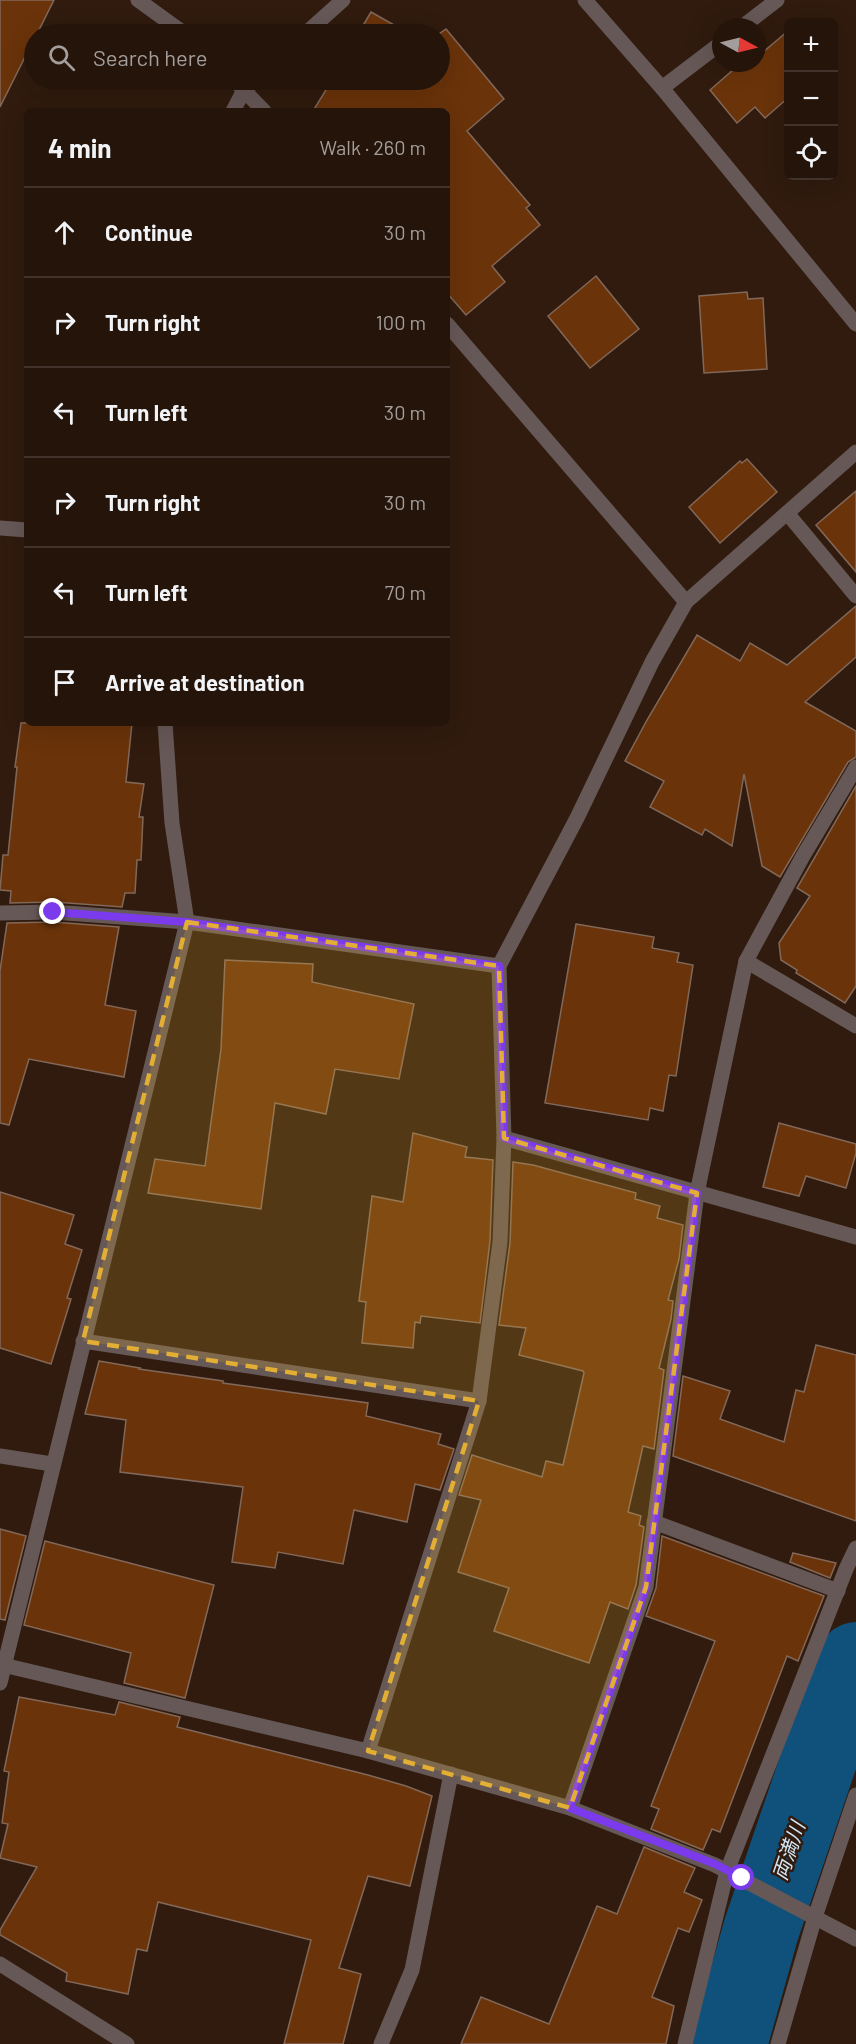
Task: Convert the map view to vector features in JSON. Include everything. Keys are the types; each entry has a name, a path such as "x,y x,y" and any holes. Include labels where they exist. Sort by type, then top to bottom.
{"street":[{"path":"138,0 171,24"},
{"path":"316,24 344,0"},
{"path":"585,0 662,88 856,324"},
{"path":"754,18 777,0"},
{"path":"662,88 712,50"},
{"path":"234,108 242,90"},
{"path":"250,90 262,108"},
{"path":"450,327 686,602"},
{"path":"369,1751 479,1401 500,1242 504,1138 499,966 577,818 651,662 686,602 856,453"},
{"path":"787,513 856,596"},
{"path":"0,528 24,530"},
{"path":"0,1683 186,922 172,823 165,726"},
{"path":"570,1808 646,1587 697,1193 746,961 803,856 856,767"},
{"path":"0,913 53,912 186,922 499,966"},
{"path":"746,961 856,1025"},
{"path":"504,1138 856,1237"},
{"path":"83,1341 479,1401"},
{"path":"0,1456 52,1464"},
{"path":"654,1522 837,1591"},
{"path":"685,2044 727,1871 856,1548"},
{"path":"3,1665 369,1751 570,1808 715,1864 856,1939"},
{"path":"381,2044 412,1970 451,1774"},
{"path":"778,2044 809,1914 856,1795"},
{"path":"0,1964 127,2044"}],"highlighted area":[{"path":"187,922 499,966 504,1138 697,1193 646,1587 570,1808 368,1751 479,1401 83,1341"}],"building":[{"path":"0,0 54,0 42,24 24,24 24,59 0,107"},
{"path":"371,12 392,24 364,24"},
{"path":"450,34 504,99 467,131 530,205 526,208 540,225 492,266 505,282 466,315 450,296 450,108 315,108 326,90 450,90"},
{"path":"784,34 784,101 765,118 755,107 737,123 710,90 731,72 766,72 766,50"},
{"path":"596,276 639,329 590,368 548,316"},
{"path":"747,292 748,299 763,298 767,369 704,373 699,296"},
{"path":"747,459 777,492 720,543 689,507 740,461 742,463"},
{"path":"856,491 856,572 816,525"},
{"path":"856,606 856,657 805,702 856,731 856,757 848,762 780,877 762,866 744,774 732,846 705,829 702,835 650,807 664,781 625,761 697,635 740,661 750,643 787,665"},
{"path":"21,723 24,723 24,726 132,726 126,782 144,784 139,817 143,817 141,860 137,860 135,893 125,893 122,907 54,902 10,903 11,891 0,890 3,855 8,855 17,767 15,767"},
{"path":"856,786 856,986 845,1003 796,973 797,970 781,960 779,943 810,896 797,888"},
{"path":"53,922 119,927 105,1005 136,1011 124,1077 29,1059 9,1125 0,1123 0,971 7,923"},
{"path":"576,924 654,937 652,948 679,953 677,962 693,965 676,1076 669,1075 663,1111 650,1108 648,1120 545,1103"},
{"path":"225,960 313,964 312,982 414,1004 399,1079 335,1069 326,1114 275,1103 261,1209 148,1193 155,1159 205,1166 221,1049"},
{"path":"779,1123 856,1144 856,1153 846,1188 806,1176 799,1196 763,1187"},
{"path":"413,1133 467,1147 465,1157 493,1160 490,1241 480,1323 421,1316 420,1323 415,1322 413,1348 362,1343 366,1302 359,1301 372,1196 403,1202"},
{"path":"513,1162 533,1165 636,1193 635,1199 660,1206 657,1218 683,1225 679,1259 668,1300 673,1301 671,1319 659,1368 664,1370 654,1449 643,1446 628,1512 641,1516 639,1525 644,1527 636,1585 628,1609 610,1602 589,1663 494,1631 509,1588 458,1572 481,1500 459,1495 472,1455 542,1477 546,1461 563,1465 584,1373 519,1355 526,1328 499,1325 510,1243"},
{"path":"0,1192 74,1215 65,1244 82,1250 67,1298 71,1299 51,1364 0,1348"},
{"path":"816,1345 856,1355 856,1521 673,1456 683,1376 730,1391 720,1419 784,1442 796,1390 804,1392"},
{"path":"99,1361 223,1381 223,1383 368,1403 366,1416 441,1434 438,1444 454,1449 440,1490 415,1484 407,1522 354,1510 343,1564 278,1552 275,1568 232,1562 243,1487 120,1472 126,1420 85,1414"},
{"path":"0,1529 26,1536 5,1620 0,1619"},
{"path":"662,1536 824,1596 798,1661 787,1656 720,1832 712,1829 703,1850 651,1829 659,1809 651,1806 715,1641 646,1616 656,1588"},
{"path":"45,1541 214,1585 185,1698 124,1683 131,1653 24,1625"},
{"path":"793,1553 836,1563 830,1578 790,1562"},
{"path":"19,1697 115,1715 119,1702 180,1717 177,1727 368,1775 432,1796 410,1886 368,1876 339,1968 361,1974 343,2044 284,2044 311,1940 158,1902 147,1951 137,1949 128,1994 66,1981 67,1973 0,1935 0,1930 37,1867 0,1858 8,1824 2,1823 9,1772 4,1771"},
{"path":"644,1847 695,1868 684,1892 702,1900 689,1932 678,1928 652,1997 674,2006 666,2044 461,2044 481,1997 549,2024 597,1906 617,1914"}],"waterway":[{"name":"両満川","path":"729,2044 761,1930 839,1701 856,1660"}],"route":[{"path":"53,912 186,922 499,966 504,1138 697,1193 646,1587 570,1808 715,1864 742,1878"}]}
